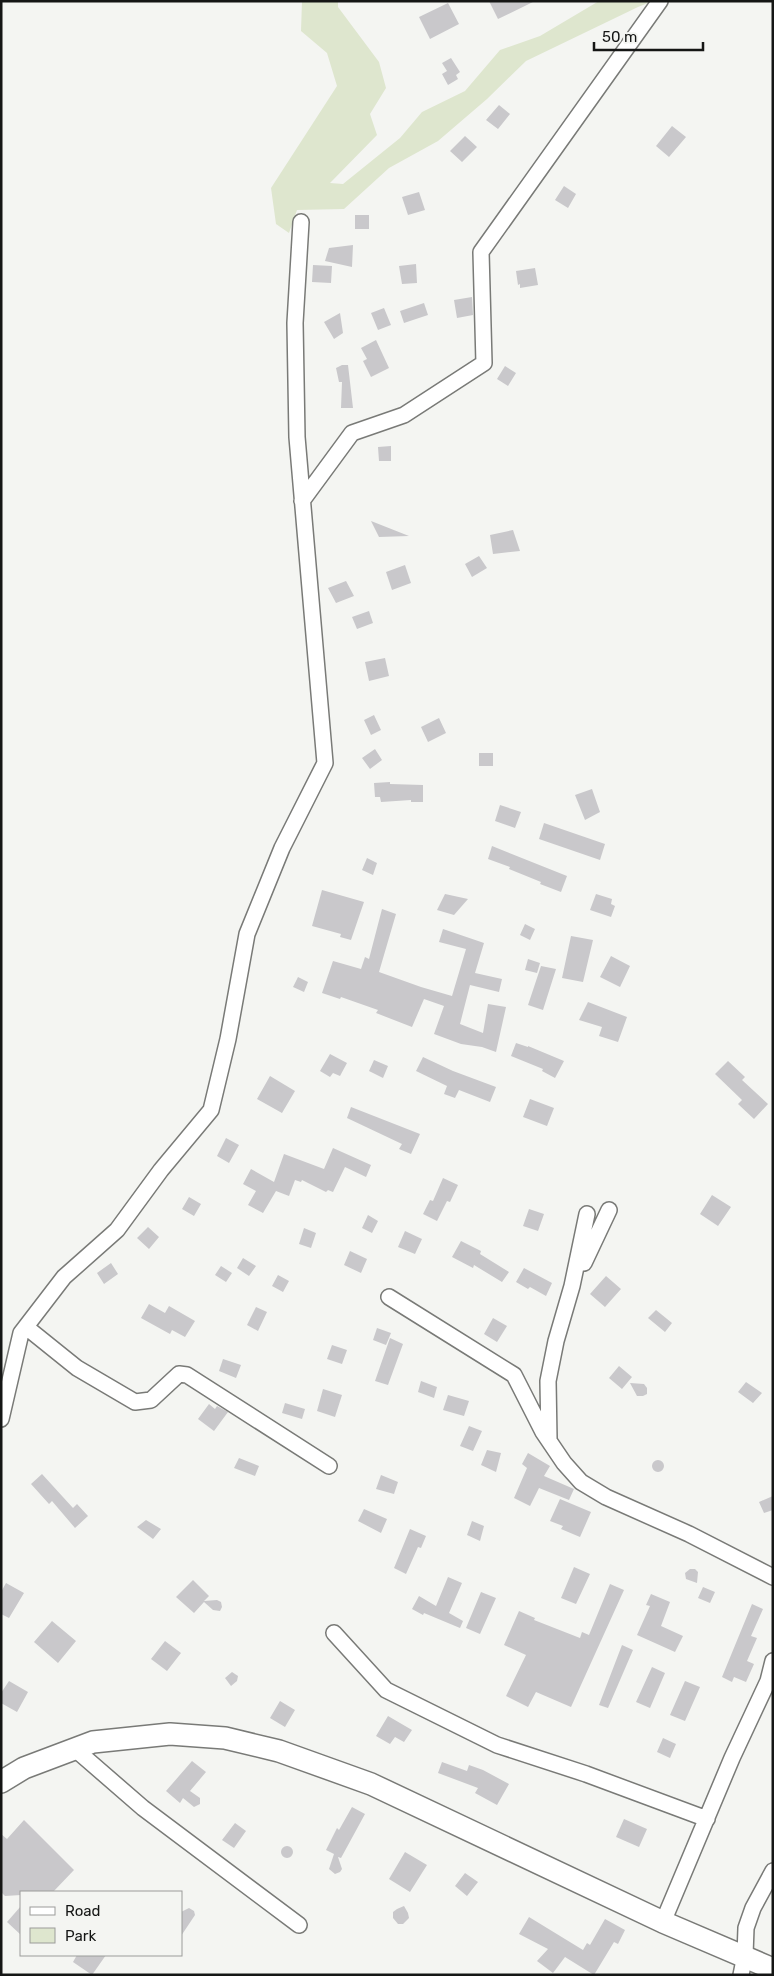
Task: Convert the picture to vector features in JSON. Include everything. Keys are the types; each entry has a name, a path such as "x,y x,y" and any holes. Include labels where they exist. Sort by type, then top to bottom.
{"main road":[{"path":"1,1782 24,1768 93,1742 170,1734 225,1738 279,1751 371,1784 663,1922 743,1965 773,1968"}],"street":[{"path":"302,502 352,433 404,415 484,363 481,252 660,1"},
{"path":"1,1419 22,1333 26,1327 64,1277 117,1230 161,1170 211,1110 228,1039 247,934 282,848 325,763 297,437 295,323 301,222"},
{"path":"572,1286 609,1210"},
{"path":"549,1441 548,1381 556,1341 572,1286 587,1214"},
{"path":"388,1297 514,1375 522,1394 549,1441 564,1463 581,1482 594,1491 698,1538 773,1577"},
{"path":"26,1327 77,1368 135,1402 151,1400 180,1374 187,1375 329,1466"},
{"path":"334,1633 386,1690 497,1745 586,1774 707,1819"},
{"path":"663,1922 768,1680 773,1661"},
{"path":"75,1749 143,1808 299,1925"},
{"path":"743,1965 746,1928 753,1908 773,1871"}],"green space":[{"path":"302,1 338,1 338,7 379,62 386,88 370,114 377,135 330,183 343,184 400,138 422,112 465,91 500,50 540,36 599,1 653,1 526,61 487,99 438,141 389,168 344,209 297,210 289,233 276,224 271,188 337,86 327,53 301,31"}],"building":[{"path":"489,1 535,1 498,19"},
{"path":"448,3 459,24 430,39 419,17"},
{"path":"451,58 460,72 456,75 458,79 448,85 442,74 447,71 442,63"},
{"path":"499,105 510,114 498,129 486,120"},
{"path":"672,126 686,137 669,157 656,146"},
{"path":"465,136 477,147 462,162 450,151"},
{"path":"564,186 576,194 568,208 555,200"},
{"path":"419,192 425,210 408,215 402,197"},
{"path":"355,215 369,215 369,229 355,229"},
{"path":"353,245 352,267 325,261 329,248"},
{"path":"416,264 417,283 402,284 399,266"},
{"path":"313,265 332,266 331,283 312,282"},
{"path":"535,268 538,285 520,288 516,271"},
{"path":"472,297 473,315 457,318 454,300"},
{"path":"424,303 428,315 404,323 400,311"},
{"path":"384,308 391,325 378,330 371,313"},
{"path":"340,313 343,333 334,339 324,322"},
{"path":"376,340 389,368 371,377 363,361 367,359 361,348"},
{"path":"348,365 353,408 341,408 342,382 339,382 336,368"},
{"path":"505,366 516,373 508,386 497,379"},
{"path":"391,446 391,461 379,461 378,447"},
{"path":"371,521 409,536 379,537"},
{"path":"513,530 520,551 493,554 490,535"},
{"path":"479,556 487,568 472,577 465,564"},
{"path":"405,565 411,583 392,590 386,572"},
{"path":"346,581 354,596 336,603 328,588"},
{"path":"369,611 373,623 357,629 352,617"},
{"path":"385,658 389,676 369,681 365,662"},
{"path":"374,715 381,730 371,735 364,720"},
{"path":"439,718 446,733 428,742 421,727"},
{"path":"375,749 382,760 370,769 362,758"},
{"path":"479,753 493,753 493,766 479,766"},
{"path":"390,782 390,784 423,785 423,802 411,802 411,800 381,802 380,797 375,797 374,783"},
{"path":"592,789 600,812 585,820 575,795"},
{"path":"500,805 521,812 515,828 495,821"},
{"path":"544,823 605,844 600,860 539,839"},
{"path":"492,846 567,876 561,892 509,869 510,867 488,859"},
{"path":"367,858 377,863 373,875 362,870"},
{"path":"322,890 364,902 351,940 340,937 341,934 312,926"},
{"path":"445,894 468,899 454,915 437,910"},
{"path":"596,894 612,899 611,904 615,906 611,917 590,910"},
{"path":"382,909 396,914 379,972 421,987 452,996 466,949 439,942 443,929 484,943 475,973 502,979 499,992 470,985 460,1024 483,1033 488,1004 506,1007 496,1052 482,1047 461,1044 434,1034 444,1006 424,999 412,1027 376,1013 378,1010 341,997 340,999 322,993 333,961 361,969 365,957 369,959"},
{"path":"525,924 535,929 530,940 520,935"},
{"path":"571,936 593,940 583,982 562,978"},
{"path":"611,956 630,966 620,987 600,977"},
{"path":"528,959 540,963 537,973 525,970"},
{"path":"541,966 556,969 543,1010 528,1005"},
{"path":"298,977 308,982 304,992 293,987"},
{"path":"588,1002 627,1017 618,1042 599,1036 602,1027 579,1020"},
{"path":"516,1043 564,1061 555,1078 542,1071 543,1069 511,1056"},
{"path":"330,1054 347,1063 340,1076 333,1073 330,1077 320,1071"},
{"path":"423,1057 453,1071 496,1087 490,1102 459,1090 455,1098 444,1094 447,1086 416,1071"},
{"path":"374,1060 388,1066 383,1078 369,1071"},
{"path":"728,1061 745,1077 742,1080 768,1104 754,1119 738,1104 742,1100 715,1074"},
{"path":"270,1076 295,1091 282,1113 257,1099"},
{"path":"530,1099 554,1108 547,1126 523,1117"},
{"path":"351,1107 420,1134 411,1154 399,1149 402,1144 347,1118"},
{"path":"226,1138 239,1145 229,1163 217,1156"},
{"path":"333,1148 371,1165 366,1177 345,1167 333,1192 328,1190 326,1192 302,1180 301,1182 295,1180 289,1196 276,1191 263,1213 248,1205 256,1191 243,1184 251,1169 274,1182 284,1154 324,1169"},
{"path":"443,1178 458,1185 450,1202 447,1201 437,1221 423,1214 430,1200 433,1201"},
{"path":"712,1195 731,1207 718,1226 700,1214"},
{"path":"189,1197 201,1204 194,1216 182,1209"},
{"path":"529,1209 544,1214 538,1231 523,1226"},
{"path":"368,1215 378,1221 372,1233 362,1228"},
{"path":"148,1227 159,1237 149,1249 137,1238"},
{"path":"304,1228 316,1233 311,1248 299,1244"},
{"path":"405,1231 422,1239 415,1254 398,1247"},
{"path":"461,1241 481,1251 480,1254 509,1272 502,1282 474,1265 473,1268 452,1257"},
{"path":"350,1251 367,1259 361,1273 344,1265"},
{"path":"243,1258 256,1266 249,1276 237,1268"},
{"path":"111,1263 118,1274 104,1284 97,1273"},
{"path":"221,1266 232,1273 226,1282 215,1275"},
{"path":"524,1268 552,1283 546,1296 516,1282"},
{"path":"278,1275 289,1281 283,1292 272,1286"},
{"path":"606,1276 621,1289 605,1307 590,1294"},
{"path":"149,1304 165,1313 169,1306 195,1321 185,1337 172,1330 170,1334 141,1318"},
{"path":"256,1307 267,1312 258,1331 247,1325"},
{"path":"656,1310 672,1323 665,1332 648,1318"},
{"path":"493,1318 507,1326 497,1342 484,1334"},
{"path":"377,1328 391,1333 386,1345 373,1340"},
{"path":"390,1338 403,1344 388,1385 375,1381"},
{"path":"332,1345 347,1350 342,1364 327,1359"},
{"path":"223,1359 241,1365 236,1378 219,1371"},
{"path":"619,1366 632,1377 622,1389 609,1378"},
{"path":"421,1381 437,1387 434,1398 418,1392"},
{"path":"746,1382 762,1393 753,1403 738,1392"},
{"path":"630,1383 644,1384 647,1388 647,1394 637,1396"},
{"path":"323,1389 342,1395 335,1417 317,1411"},
{"path":"448,1395 469,1401 464,1416 443,1410"},
{"path":"285,1403 305,1409 302,1419 282,1413"},
{"path":"209,1404 215,1409 217,1406 228,1412 214,1431 198,1419"},
{"path":"469,1426 482,1431 473,1451 460,1446"},
{"path":"487,1450 501,1453 496,1472 481,1465"},
{"path":"528,1453 550,1466 544,1476 574,1489 569,1500 539,1488 530,1506 514,1498 527,1468 522,1464"},
{"path":"239,1458 259,1466 255,1476 234,1468"},
{"path":"656,1460 660,1460 664,1466 660,1472 656,1472 652,1468 652,1464"},
{"path":"42,1474 73,1508 77,1504 88,1516 75,1528 52,1501 49,1504 31,1484"},
{"path":"381,1475 398,1482 394,1494 376,1489"},
{"path":"773,1496 773,1510 764,1513 759,1502"},
{"path":"560,1499 591,1512 580,1537 561,1529 563,1526 550,1521"},
{"path":"364,1509 387,1519 381,1533 358,1521"},
{"path":"146,1520 161,1529 153,1539 137,1527"},
{"path":"472,1521 484,1526 480,1541 467,1535"},
{"path":"410,1529 426,1536 421,1548 418,1547 406,1574 394,1568"},
{"path":"574,1567 590,1574 576,1604 561,1598"},
{"path":"690,1569 695,1569 698,1572 697,1583 686,1579 685,1573"},
{"path":"448,1577 462,1583 449,1613 463,1621 460,1628 424,1613 423,1615 412,1609 419,1596 436,1606"},
{"path":"193,1580 209,1596 204,1601 217,1600 221,1602 222,1607 220,1611 213,1610 204,1602 194,1613 176,1597"},
{"path":"6,1583 24,1593 9,1618 1,1614 1,1592"},
{"path":"610,1584 624,1590 571,1707 536,1692 528,1707 506,1696 526,1655 504,1645 519,1611 535,1618 534,1620 580,1638 582,1632 589,1635"},
{"path":"703,1587 715,1592 710,1603 698,1598"},
{"path":"481,1592 496,1598 480,1634 466,1628"},
{"path":"651,1594 670,1602 661,1626 683,1636 675,1652 637,1635 650,1606 646,1605"},
{"path":"752,1604 763,1609 751,1636 757,1638 747,1661 754,1664 746,1682 734,1677 732,1682 722,1677"},
{"path":"52,1621 76,1641 58,1663 34,1642"},
{"path":"165,1641 181,1653 167,1671 151,1659"},
{"path":"622,1645 633,1650 608,1708 599,1705"},
{"path":"652,1667 665,1673 650,1708 636,1702"},
{"path":"232,1672 238,1676 237,1681 231,1686 225,1678"},
{"path":"9,1681 28,1692 17,1712 1,1703 1,1693"},
{"path":"685,1681 700,1687 685,1721 670,1715"},
{"path":"280,1701 295,1710 285,1727 270,1718"},
{"path":"388,1716 412,1730 404,1742 395,1737 390,1744 376,1736"},
{"path":"663,1738 676,1744 670,1758 657,1752"},
{"path":"192,1761 206,1772 190,1791 200,1798 200,1804 194,1807 183,1798 180,1803 166,1791"},
{"path":"442,1762 467,1771 469,1765 509,1784 497,1805 475,1793 478,1788 438,1773"},
{"path":"352,1807 365,1814 341,1858 338,1857 342,1869 335,1874 329,1869 334,1854 326,1850 337,1828 339,1830"},
{"path":"624,1819 647,1829 639,1847 616,1837"},
{"path":"24,1820 74,1870 54,1891 20,1891 20,1895 5,1896 1,1892 1,1834 7,1839"},
{"path":"235,1823 246,1831 234,1848 222,1840"},
{"path":"289,1846 292,1847 292,1857 285,1858 282,1857 281,1850 282,1847"},
{"path":"405,1852 427,1865 410,1892 389,1879"},
{"path":"465,1873 478,1882 467,1896 455,1886"},
{"path":"404,1906 409,1918 403,1924 398,1924 393,1918 393,1912"},
{"path":"20,1907 20,1934 7,1922"},
{"path":"189,1908 194,1911 195,1915 182,1934 182,1912"},
{"path":"529,1917 583,1950 587,1943 590,1945 605,1919 625,1930 618,1944 614,1942 594,1975 565,1957 553,1973 537,1961 548,1949 519,1934"},
{"path":"76,1956 105,1956 92,1975 73,1962"}]}
